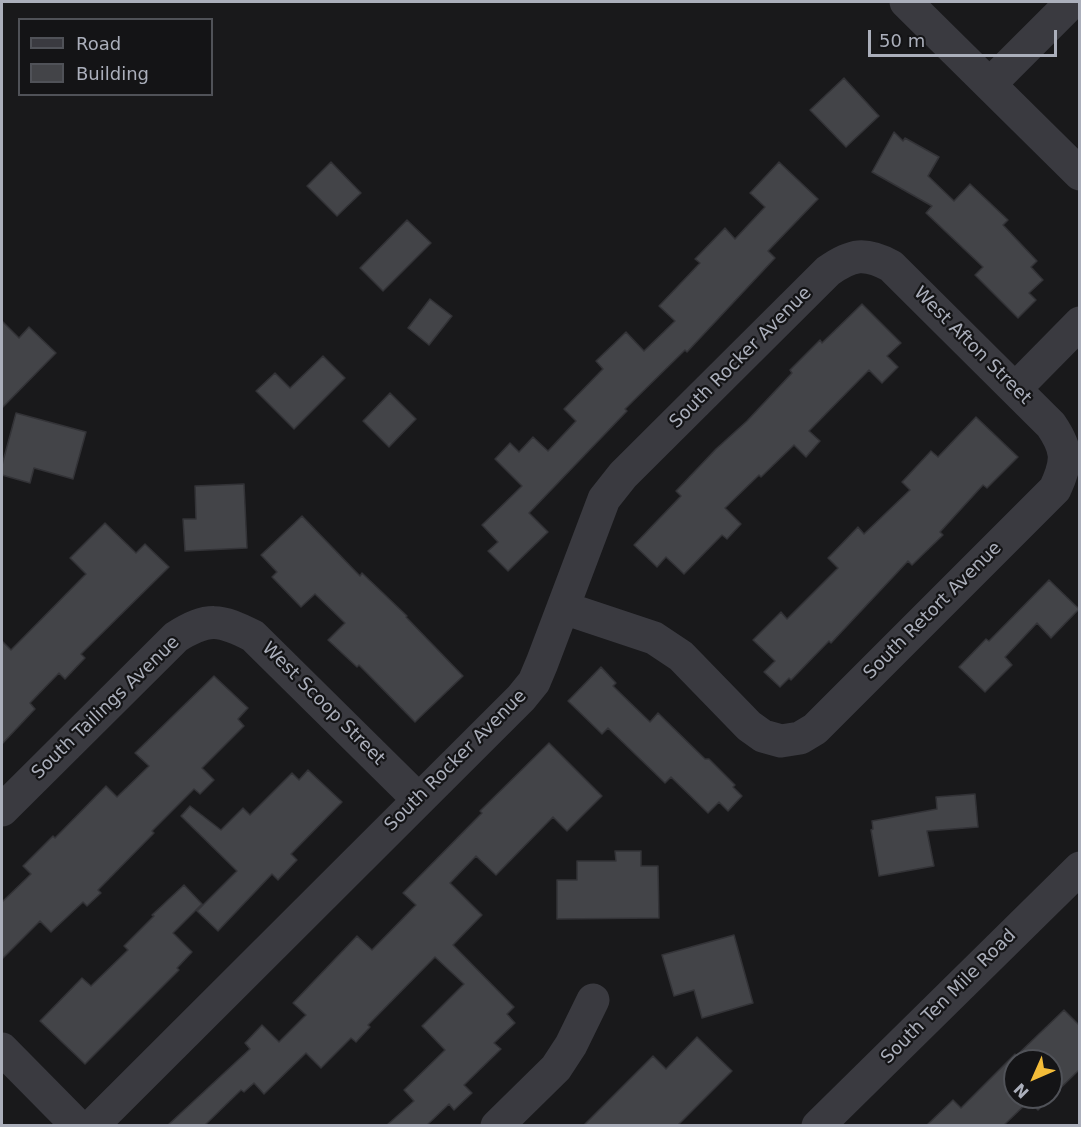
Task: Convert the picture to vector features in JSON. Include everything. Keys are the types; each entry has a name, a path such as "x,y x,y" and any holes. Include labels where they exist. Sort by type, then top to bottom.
{"street":[{"path":"906,2 1080,174"},
{"path":"990,84 1072,2"},
{"name":"West Afton Street","path":"857,256 874,258 891,266 1051,424 1062,441 1065,460"},
{"name":"South Rocker Avenue","path":"92,1125 521,698 534,682 604,499 623,475 828,271 841,262 857,256"},
{"path":"1015,388 1080,323"},
{"name":"South Retort Avenue","path":"564,608 654,638 681,657 749,726 763,736 781,741 800,738 815,729 1055,489 1063,474 1065,460"},
{"name":"West Scoop Street","path":"219,622 235,626 254,636 419,800"},
{"name":"South Tailings Avenue","path":"2,810 176,637 194,625 219,622"},
{"name":"South Ten Mile Road","path":"818,1125 1080,868"},
{"path":"497,1125 556,1068 571,1045 593,1000"},
{"path":"2,1049 78,1125"}],"building":[{"path":"844,78 879,116 846,147 810,110"},
{"path":"894,132 903,141 905,138 939,157 928,176 954,201 970,184 1008,220 1003,225 1037,261 1031,267 1043,280 1029,293 1036,300 1018,318 975,275 983,267 926,213 932,206 872,172"},
{"path":"331,162 361,193 337,216 307,186"},
{"path":"779,162 818,199 768,251 775,258 687,352 685,350 625,409 627,411 529,513 548,532 508,571 488,551 498,542 482,525 522,486 495,459 510,443 519,452 533,437 548,451 576,421 564,409 603,369 596,361 626,332 644,351 675,321 659,306 700,263 695,259 725,228 735,239 765,207 750,193"},
{"path":"407,220 431,243 383,291 360,268"},
{"path":"430,299 452,316 429,345 408,328"},
{"path":"862,304 901,343 887,356 898,367 882,383 869,370 809,431 820,441 806,457 794,445 725,508 741,524 727,539 722,535 684,574 666,557 657,567 634,545 681,496 676,491 716,449 747,421 792,373 790,370 820,340 822,343"},
{"path":"2,321 19,338 29,327 56,353 2,408"},
{"path":"323,356 345,378 294,429 256,391 275,373 290,388"},
{"path":"390,393 416,419 389,447 363,421"},
{"path":"16,413 86,432 73,479 34,468 30,483 2,475 2,465"},
{"path":"976,417 1018,457 987,488 983,485 940,532 943,535 912,565 908,561 831,643 829,641 791,680 789,678 780,687 764,672 775,661 753,640 781,612 787,619 838,568 828,558 858,527 864,534 910,490 902,482 931,451 938,457"},
{"path":"244,484 247,548 185,551 183,519 196,519 195,486"},
{"path":"302,516 360,576 362,573 407,616 463,676 415,722 359,665 357,667 328,640 345,623 315,594 301,607 272,577 277,572 261,555"},
{"path":"105,523 136,553 145,544 169,567 81,654 85,658 65,679 59,673 30,703 35,709 2,744 2,641 11,650 86,574 70,558"},
{"path":"1049,580 1079,609 1051,638 1037,623 1005,657 1012,665 985,692 959,667 986,639 989,641"},
{"path":"601,667 616,683 613,686 650,722 658,713 735,785 733,787 742,796 728,811 719,802 708,813 671,777 665,783 608,728 602,734 568,701"},
{"path":"214,676 248,708 238,719 244,726 202,768 214,780 200,794 194,789 98,890 101,893 87,906 83,902 51,932 40,921 2,959 2,902 31,874 23,866 53,836 55,838 106,786 117,797 149,766 135,753"},
{"path":"549,743 602,796 567,831 553,817 496,875 476,856 450,883 482,915 453,945 514,1007 507,1014 515,1023 494,1043 501,1049 464,1085 472,1093 454,1110 449,1104 427,1125 387,1125 414,1101 404,1090 445,1050 422,1026 464,984 435,957 368,1025 370,1027 356,1042 351,1038 321,1068 306,1053 264,1094 254,1083 244,1092 241,1090 205,1125 168,1125 250,1049 245,1043 262,1025 279,1042 306,1015 293,1003 357,936 372,950 416,905 403,893 482,813 480,811"},
{"path":"308,770 342,802 291,854 297,860 278,880 272,874 218,931 197,911 237,871 181,816 190,806 221,830 243,808 250,815 292,773 299,780"},
{"path":"975,794 978,827 927,831 934,866 879,876 871,830 873,829 872,821 937,809 936,797"},
{"path":"615,851 641,851 641,866 658,866 659,918 557,919 557,880 577,880 577,861 616,861"},
{"path":"184,885 202,904 173,933 192,952 177,968 179,970 85,1064 40,1021 82,978 91,986 128,950 124,946 154,916 152,915"},
{"path":"734,935 753,1003 702,1018 694,990 674,996 662,955"},
{"path":"1064,1010 1080,1026 1080,1069 1063,1086 1063,1049 1023,1049"},
{"path":"697,1037 732,1071 678,1125 584,1125 653,1056 666,1069"},
{"path":"1003,1066 1003,1109 1021,1109 1004,1125 927,1125 953,1100 961,1108"}]}
